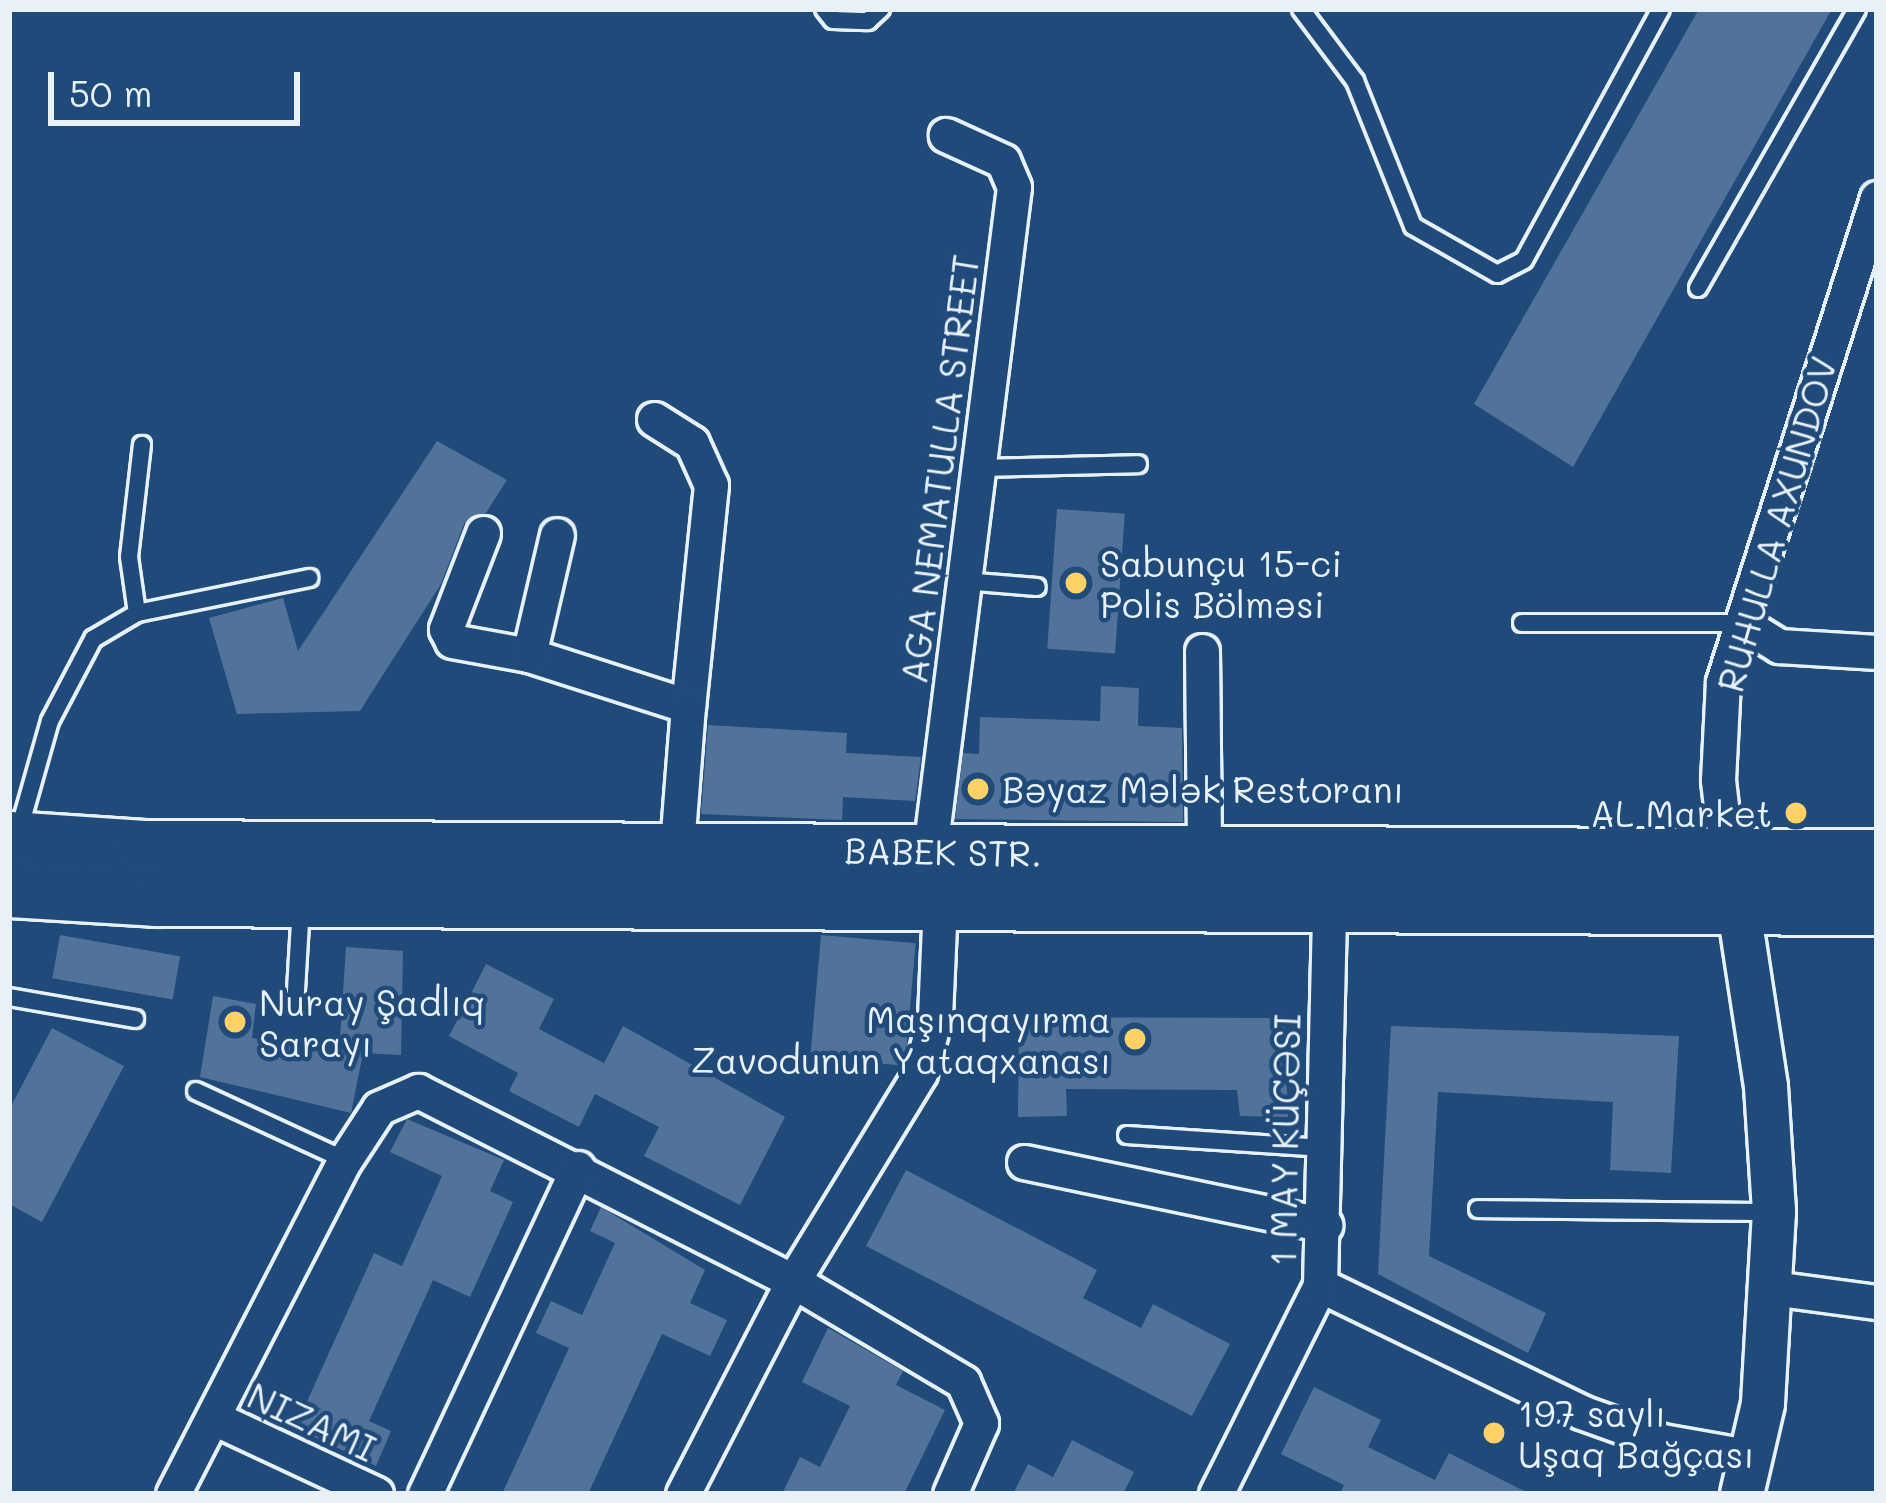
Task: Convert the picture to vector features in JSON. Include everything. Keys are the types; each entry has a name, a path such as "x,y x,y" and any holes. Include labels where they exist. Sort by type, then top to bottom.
{"main road":[{"name":"BABEK STR.","path":"11,871 144,848 677,846 1204,856 1877,857"},
{"path":"1727,857 1739,910"},
{"name":"BABEK STR.","path":"11,871 301,900 1877,908"}],"street":[{"name":"AGA NEMATULLA STREET","path":"930,850 1014,187 1003,161 946,135"},
{"name":"RUHULLA AXUNDOV","path":"1727,857 1718,780 1723,682 1877,198"},
{"path":"654,419 692,443 710,485 677,846"},
{"path":"483,533 446,629 452,641 529,655 688,706"},
{"path":"529,655 557,535"},
{"path":"1742,623 1779,646 1877,652"},
{"path":"1202,651 1204,856"},
{"path":"683,1494 793,1281 920,1073 935,1018 940,903"},
{"name":"1 MAY KÜÇƏSI","path":"1216,1494 1320,1285 1329,907"},
{"path":"1320,1285 1581,1412 1748,1475 1773,1288 1774,1212 1761,1046 1739,910"},
{"path":"173,1494 345,1160 380,1108 418,1091 578,1168 793,1281 963,1382 976,1400 978,1441 950,1494"},
{"path":"1024,1162 1325,1225"},
{"path":"425,1494 578,1168"},
{"path":"1773,1288 1877,1302"},
{"name":"NIZAMI","path":"214,1418 376,1494"}],"lane":[{"path":"824,9 833,20 868,21 881,9"},
{"path":"1300,9 1355,81 1413,226 1497,274 1524,260 1660,9"},
{"path":"1698,288 1857,9"},
{"path":"137,613 129,557 142,445"},
{"path":"978,468 1138,464"},
{"path":"11,871 71,674 94,639 137,613 309,578"},
{"path":"964,581 1037,587"},
{"path":"1522,622 1742,623"},
{"path":"295,1007 301,900"},
{"path":"9,997 135,1018"},
{"path":"196,1091 345,1160"},
{"path":"1127,1136 1324,1148"},
{"path":"1478,1209 1774,1212"}],"building":[{"path":"1699,9 1832,9 1573,467 1474,404"},
{"path":"437,441 507,480 486,513 464,524 441,584 360,711 237,714 209,618 283,598 298,651"},
{"path":"1057,509 1125,514 1115,653 1047,649"},
{"path":"1101,686 1139,688 1138,726 1182,728 1183,822 955,819 963,753 979,754 980,717 1100,721"},
{"path":"708,725 847,733 846,753 921,757 915,801 843,797 842,820 701,814"},
{"path":"60,935 180,956 173,1000 52,978"},
{"path":"821,935 916,943 905,1066 810,1058"},
{"path":"346,947 403,951 401,1055 363,1053 351,1113 200,1077 213,996 256,1004 252,1038 339,1053"},
{"path":"486,964 554,999 539,1029 604,1063 623,1026 785,1117 740,1205 644,1156 659,1127 595,1094 579,1127 509,1091 518,1073 449,1036"},
{"path":"1019,1017 1284,1018 1288,1117 1240,1116 1237,1090 1066,1089 1067,1116 1018,1117"},
{"path":"1391,1026 1679,1036 1671,1173 1610,1170 1613,1102 1438,1092 1429,1256 1546,1313 1528,1353 1378,1274"},
{"path":"52,1028 124,1066 42,1222 9,1204 9,1110"},
{"path":"407,1119 504,1160 490,1191 513,1202 470,1297 433,1280 369,1421 391,1431 376,1466 295,1428 374,1253 402,1266 442,1176 390,1152"},
{"path":"906,1170 1097,1270 1083,1298 1141,1328 1153,1304 1230,1344 1192,1416 866,1246"},
{"path":"601,1207 705,1270 690,1303 727,1320 710,1356 662,1334 588,1494 502,1494 569,1348 536,1333 551,1301 582,1315 615,1243 590,1231"},
{"path":"828,1328 903,1371 896,1385 945,1410 904,1494 782,1494 800,1457 820,1467 850,1406 802,1382"},
{"path":"1314,1387 1381,1420 1368,1447 1435,1480 1449,1453 1530,1494 1340,1494 1344,1485 1281,1454"},
{"path":"1072,1440 1134,1472 1123,1494 1013,1494 1028,1464 1053,1477"}],"place":[{"name":"Sabunçu 15-ci Polis Bölməsi","path":"1076,583"},
{"name":"Bəyaz Mələk Restoranı","path":"978,789"},
{"name":"AL Market","path":"1796,813"},
{"name":"Nuray Şadlıq Sarayı","path":"235,1022"},
{"name":"Maşınqayırma Zavodunun Yataqxanası","path":"1135,1039"},
{"name":"197 saylı Uşaq Bağçası","path":"1494,1433"}]}
